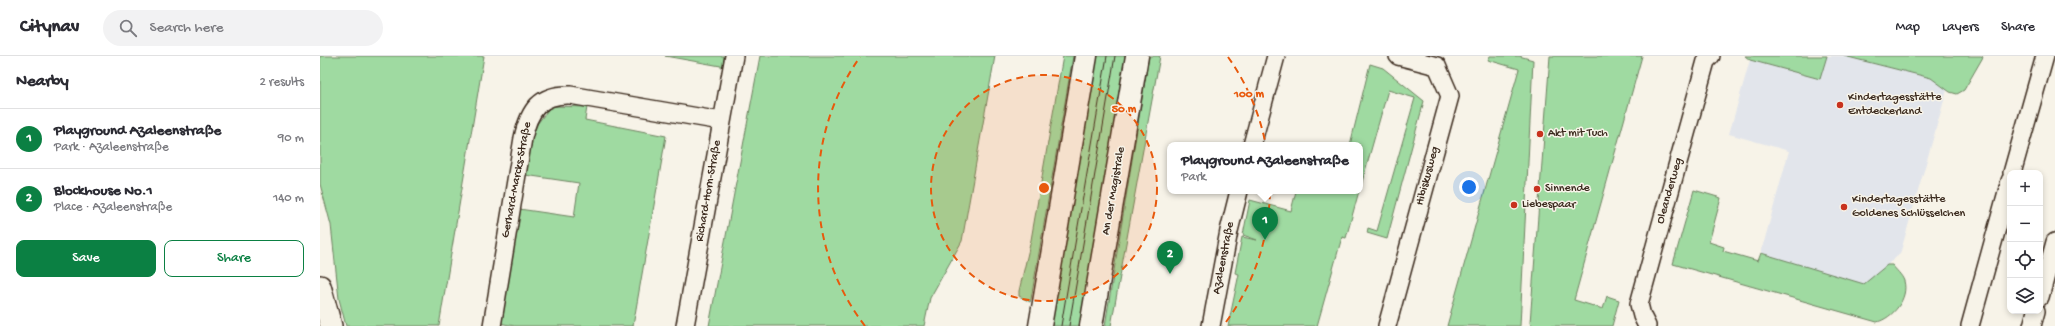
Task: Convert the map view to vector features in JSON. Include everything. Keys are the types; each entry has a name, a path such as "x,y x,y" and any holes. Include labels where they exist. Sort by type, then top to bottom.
{"main road":[{"path":"1040,326 1086,56"},
{"name":"An der Magistrale","path":"1091,326 1137,56"}],"street":[{"name":"Richard-Horn-Straße","path":"685,326 734,56"},
{"path":"1253,142 1276,56"},
{"name":"Hibiskusweg","path":"1387,326 1450,96 1437,66 1398,56"},
{"name":"Oleanderweg","path":"1647,326 1642,316 1639,304 1706,61 1711,56"},
{"path":"2013,170 2045,56"},
{"name":"Gerhard-Marcks-Straße","path":"492,326 523,138 529,117 539,104 554,96 570,96 722,121"},
{"path":"1970,326 2007,192"},
{"name":"Azaleenstraße","path":"1211,326 1229,231 1238,194"},
{"path":"2043,286 2055,242"},
{"path":"320,286 331,326"},
{"path":"2032,326 2035,314"}],"shaded area":[{"path":"1827,56 1844,56 1931,78 1947,90 1900,254 1864,284 1761,253 1789,151 1729,134 1750,60 1819,79"}],"green space":[{"path":"320,56 484,56 439,326 346,326 339,299 331,225 320,184"},
{"path":"665,56 734,56 732,68"},
{"path":"760,56 995,56 962,241 930,298 924,326 709,326"},
{"path":"1063,56 1073,56 1030,302 1019,296 1019,291 1031,240"},
{"path":"1094,56 1129,56 1084,326 1048,326"},
{"path":"1149,56 1160,56 1111,326 1105,326"},
{"path":"1490,56 1519,56 1533,60 1520,326 1447,326 1519,69 1488,60"},
{"path":"1550,56 1642,56 1574,300 1603,309 1607,296 1619,300 1612,326 1532,326 1530,323"},
{"path":"1745,56 1827,56 1820,79 1750,60"},
{"path":"1844,56 1983,57 1964,90 1957,94 1950,92 1931,78"},
{"path":"1370,64 1383,68 1424,101 1387,239 1367,233 1368,228 1377,231 1415,98 1388,90 1363,178 1363,142 1351,142"},
{"path":"551,106 587,107 585,120 666,136 633,326 515,326 499,323 519,209 574,217 579,183 525,175 534,128"},
{"path":"1694,190 1721,198 1709,242 1724,247 1723,251 1758,261 1761,253 1864,284 1887,265 1892,265 1904,281 1905,287 1902,300 1894,312 1883,320 1877,322 1673,264"},
{"path":"1295,194 1358,194 1346,238 1342,237 1317,326 1228,326 1239,274 1235,273 1242,237 1257,240 1243,235 1250,200 1291,211"}],"tram line":[{"path":"1061,326 1107,56"},
{"path":"1069,326 1115,56"}],"place":[{"name":"Kindertagesstätte Entdeckerland","path":"1840,105"},
{"name":"Akt mit Tuch","path":"1540,134"},
{"name":"Sinnende","path":"1537,189"},
{"name":"Liebespaar","path":"1514,205"},
{"name":"Kindertagesstätte Goldenes Schlüsselchen","path":"1844,207"},
{"name":"Playground Azaleenstraße","path":"1265,240"},
{"name":"Blockhouse No.1","path":"1170,274"}]}
